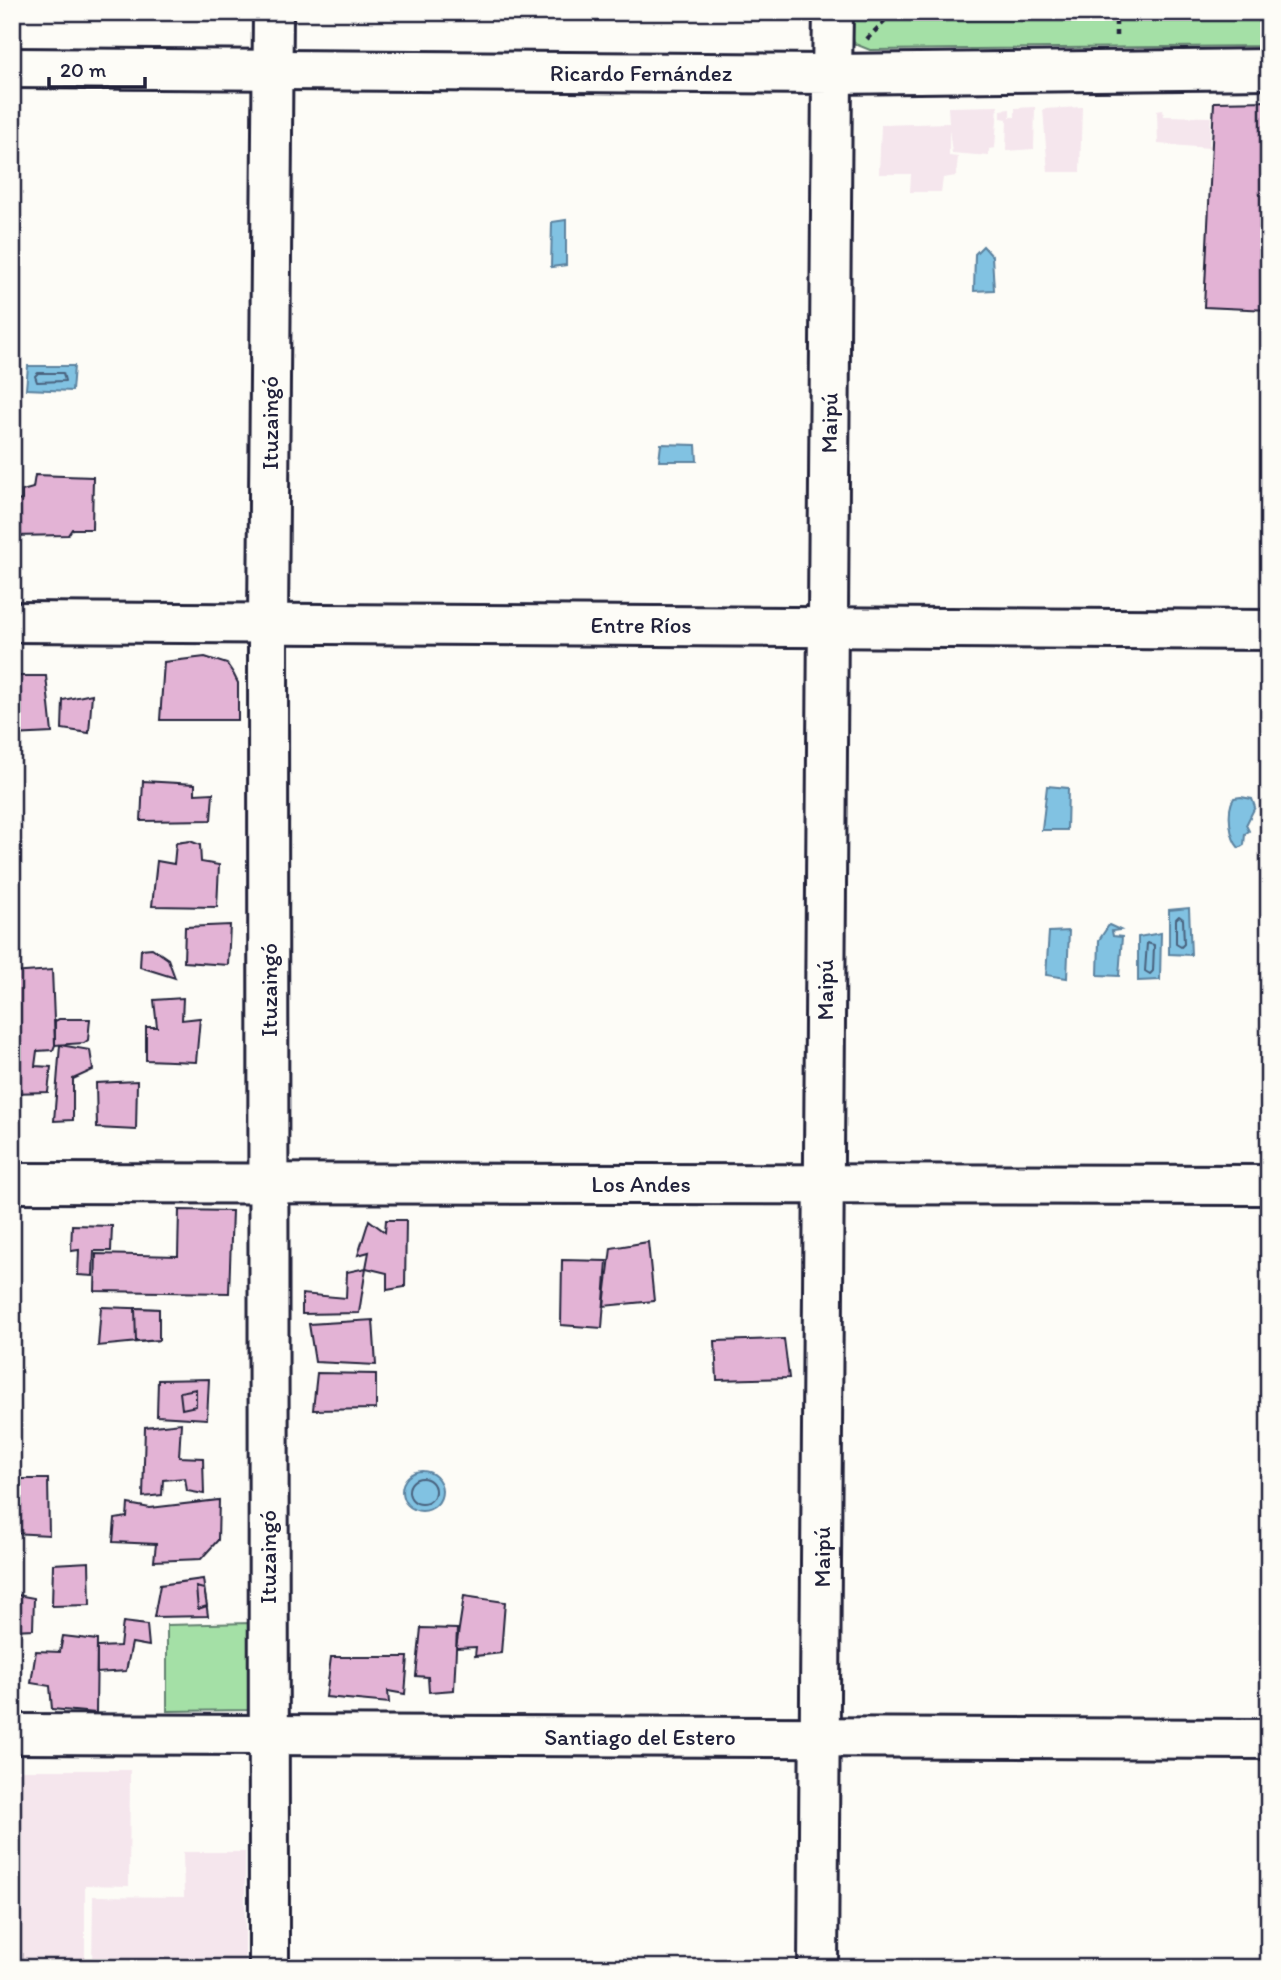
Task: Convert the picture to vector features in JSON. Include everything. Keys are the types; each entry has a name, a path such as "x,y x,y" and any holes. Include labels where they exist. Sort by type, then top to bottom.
{"street":[{"name":"Ituzaingó","path":"269,1968 268,622 273,12"},
{"name":"Maipú","path":"818,1968 833,12"},
{"name":"Ricardo Fernández","path":"12,68 832,74 1269,69"},
{"name":"Entre Ríos","path":"12,622 1269,630"},
{"name":"Los Andes","path":"12,1183 1269,1185"},
{"name":"Santiago del Estero","path":"12,1734 1269,1740"}],"path":[{"path":"861,46 894,12"},
{"path":"1116,12 1116,48"}],"shaded area":[{"path":"998,106 995,148 989,149 989,156 952,153 949,129 949,156 958,157 956,176 943,178 941,192 910,192 911,174 879,174 881,125 949,123 948,107"},
{"path":"1035,107 1034,149 1006,151 1007,119 1001,118 1001,110 1010,109 1010,117 1015,117 1015,108"},
{"path":"1082,107 1080,172 1048,172 1043,109"},
{"path":"1163,110 1164,116 1211,117 1209,148 1158,144 1157,111"},
{"path":"12,1770 130,1770 129,1886 85,1885 85,1968 12,1968"},
{"path":"183,1852 245,1852 245,1968 92,1968 93,1896 184,1897"}],"green space":[{"path":"848,12 1269,12 1269,46 870,50 855,44 848,27"},
{"path":"250,1623 250,1710 167,1711 167,1625"}],"water":[{"path":"566,220 566,265 551,267 552,222"},
{"path":"983,246 992,256 994,290 974,291 975,254"},
{"path":"28,366 74,366 72,391 26,389"},
{"path":"661,444 696,445 697,461 659,461"},
{"path":"1047,786 1068,788 1067,830 1042,830"},
{"path":"1234,798 1252,799 1255,807 1246,825 1249,831 1245,834 1244,845 1239,848 1233,838 1230,810"},
{"path":"1189,908 1191,955 1169,954 1169,910"},
{"path":"1109,925 1120,930 1112,931 1113,936 1122,937 1119,976 1098,975 1099,940"},
{"path":"1069,931 1067,978 1046,975 1049,932"},
{"path":"1161,933 1160,980 1138,981 1138,937"},
{"path":"422,1471 430,1472 436,1477 441,1483 441,1499 436,1505 430,1510 422,1511 414,1510 408,1505 403,1499 402,1491 403,1483 408,1477 414,1472"}],"building":[{"path":"1269,101 1269,310 1204,307 1214,102"},
{"path":"35,475 93,477 92,529 72,529 68,535 12,536 12,502 22,500 22,491 33,488"},
{"path":"205,657 227,664 233,673 238,683 238,720 160,720 164,662"},
{"path":"13,676 46,676 52,733 12,735"},
{"path":"92,694 89,733 62,729 63,700"},
{"path":"143,781 195,784 195,794 213,793 211,820 141,821"},
{"path":"190,841 200,845 201,862 219,865 217,907 152,906 157,861 174,864 176,843"},
{"path":"230,925 228,965 184,962 185,927"},
{"path":"152,948 168,959 175,978 140,967 141,949"},
{"path":"52,970 55,1045 53,1050 37,1051 35,1066 51,1067 48,1092 12,1093 12,973"},
{"path":"183,998 182,1020 200,1018 196,1062 146,1060 146,1027 157,1027 154,1000"},
{"path":"90,1019 88,1040 84,1043 55,1045 55,1021"},
{"path":"60,1045 90,1050 93,1070 73,1079 73,1120 54,1121"},
{"path":"137,1081 136,1130 97,1128 96,1083"},
{"path":"179,1210 232,1211 229,1293 95,1291 96,1254 178,1256"},
{"path":"369,1220 385,1232 386,1220 406,1220 405,1287 387,1290 387,1273 366,1268 369,1252 358,1255"},
{"path":"72,1225 112,1226 111,1251 94,1251 93,1276 78,1275 79,1250 71,1251"},
{"path":"648,1242 654,1301 604,1306 611,1248"},
{"path":"562,1260 607,1261 602,1328 561,1325"},
{"path":"366,1268 359,1313 302,1314 302,1294 346,1298 347,1272"},
{"path":"101,1307 159,1309 159,1340 98,1346"},
{"path":"135,1308 159,1309 159,1340 136,1342"},
{"path":"373,1320 376,1365 315,1362 309,1324"},
{"path":"784,1339 789,1378 717,1380 715,1341"},
{"path":"317,1373 376,1374 376,1409 313,1410"},
{"path":"209,1379 207,1419 157,1416 158,1380"},
{"path":"196,1389 196,1406 182,1409 180,1392"},
{"path":"181,1423 179,1457 203,1458 204,1494 187,1491 185,1478 163,1480 162,1495 143,1497 145,1427"},
{"path":"12,1479 48,1479 49,1535 12,1533"},
{"path":"219,1500 218,1540 201,1559 154,1561 156,1544 113,1542 115,1519 127,1517 128,1504 150,1508"},
{"path":"89,1562 90,1605 52,1606 53,1564"},
{"path":"203,1579 208,1616 154,1617 160,1585"},
{"path":"196,1587 204,1589 207,1606 198,1609"},
{"path":"12,1594 34,1598 33,1629 13,1630 12,1652"},
{"path":"464,1596 505,1602 501,1653 475,1656 476,1647 456,1648"},
{"path":"123,1622 147,1625 149,1646 132,1643 126,1671 97,1673 97,1647 120,1646"},
{"path":"421,1628 457,1629 454,1690 429,1692 428,1677 416,1676"},
{"path":"63,1636 97,1640 96,1713 52,1709 50,1686 31,1683 36,1651 60,1652"},
{"path":"331,1657 408,1657 405,1694 388,1691 389,1703 326,1697"}]}
